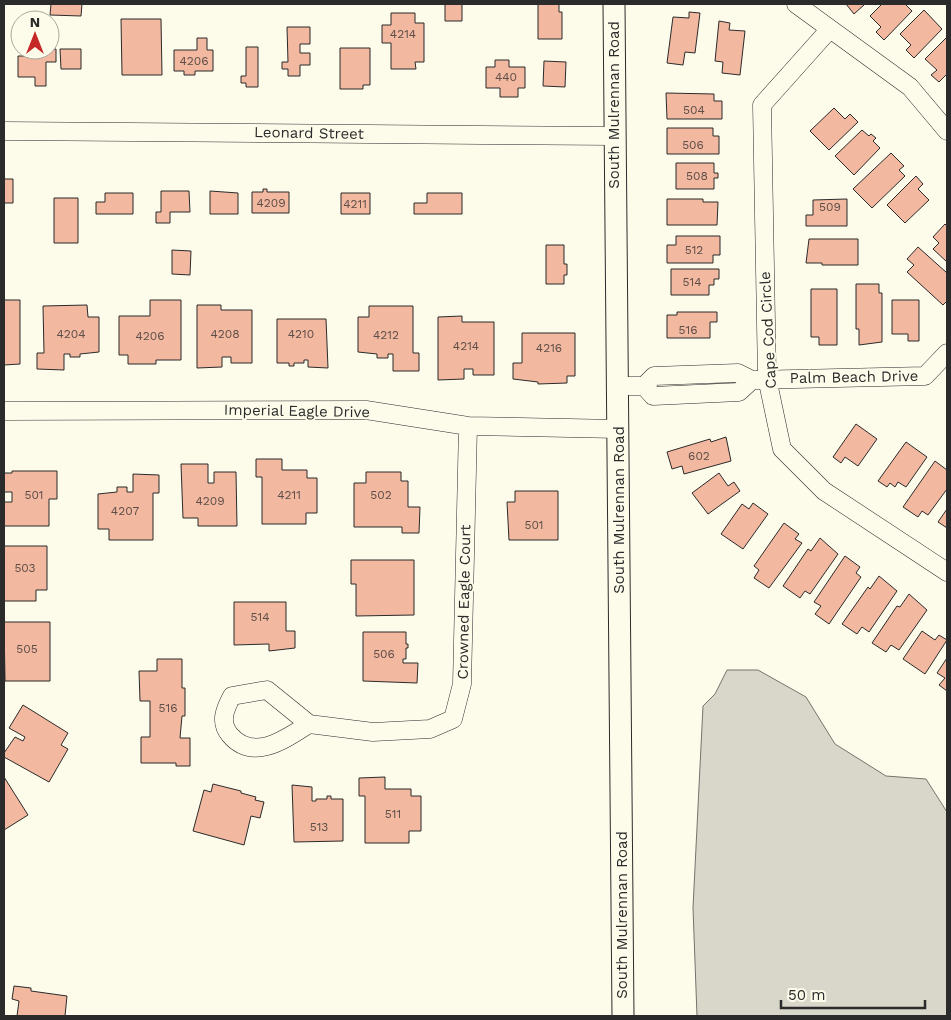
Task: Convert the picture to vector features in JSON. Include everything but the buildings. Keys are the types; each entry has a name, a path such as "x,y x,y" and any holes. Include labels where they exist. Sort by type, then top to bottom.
{"street":[{"name":"South Mulrennan Road","path":"614,4 623,1016"},
{"path":"796,4 910,87 947,130"},
{"name":"Cape Cod Circle","path":"830,30 762,105 759,379 782,449 824,491 947,572"},
{"name":"Leonard Street","path":"4,131 614,136"},
{"name":"Palm Beach Drive","path":"759,379 925,376 947,353"},
{"path":"618,386 644,386 653,396 739,392 759,379"},
{"name":"Imperial Eagle Drive","path":"4,410 366,410 468,426 618,429"},
{"name":"Crowned Eagle Court","path":"309,724 373,732 430,729 453,720 462,684 468,426"},
{"path":"267,690 309,724 279,743 251,748 238,745 225,729 223,712 232,696 267,690"}],"shaded area":[{"path":"727,670 758,670 806,697 835,744 886,776 926,779 947,812 947,1016 697,1016 693,908 703,706 715,694"}]}
